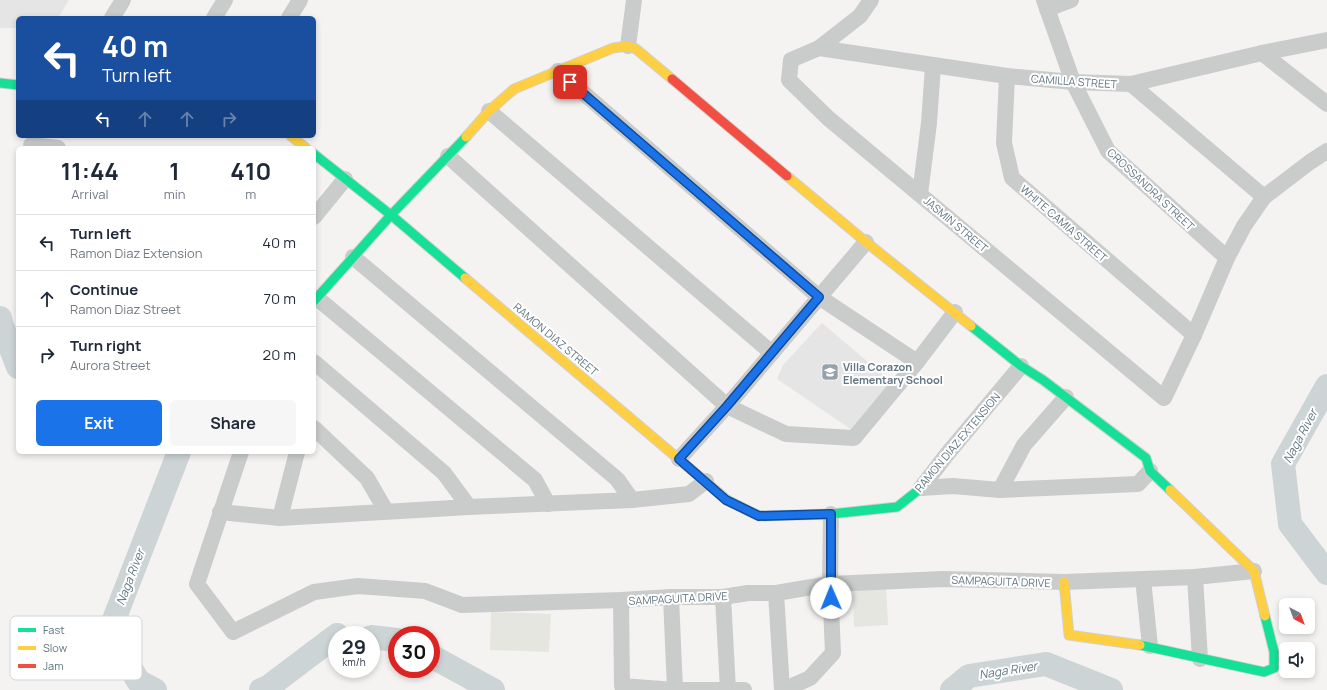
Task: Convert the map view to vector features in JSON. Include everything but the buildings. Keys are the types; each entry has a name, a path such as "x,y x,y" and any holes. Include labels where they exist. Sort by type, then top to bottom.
{"street":[{"path":"113,16 123,0"},
{"path":"215,16 225,0"},
{"path":"290,16 300,0"},
{"path":"628,46 634,0"},
{"path":"819,48 860,16 870,0"},
{"path":"1045,5 1071,0"},
{"name":"CROSSANDRA STREET","path":"1045,5 1073,82 1108,151 1227,258"},
{"name":"CAMILLA STREET","path":"819,48 1007,76 1073,82 1131,84 1262,53 1327,40"},
{"path":"316,298 391,215 478,125 489,111 514,89 613,48 628,46 636,49 866,242 1021,366 1066,397 1146,458 1150,471 1254,571 1274,652 1274,668 1264,672 1150,646 1069,635 1064,582"},
{"name":"JASMIN STREET","path":"819,48 791,60 789,80 828,118 1164,398 1194,335"},
{"path":"1262,53 1327,104"},
{"path":"920,194 929,123 933,66"},
{"path":"558,71 819,297 917,362"},
{"name":"WHITE CAMIA STREET","path":"1007,76 1004,143 1012,178 1194,335"},
{"path":"0,83 16,85"},
{"path":"1131,84 1264,197"},
{"path":"489,111 772,353"},
{"path":"294,138 304,146"},
{"path":"31,143 47,146"},
{"path":"1194,335 1227,258 1244,226 1264,197 1327,150"},
{"name":"RAMON DIAZ STREET","path":"316,156 391,215 706,481"},
{"path":"448,156 727,406 786,434 854,438 917,362 955,312"},
{"path":"316,215 345,179"},
{"path":"679,459 727,406 866,242"},
{"path":"353,257 617,479 632,500"},
{"path":"316,300 535,480 548,504"},
{"path":"316,364 444,473 469,507"},
{"name":"RAMON DIAZ EXTENSION","path":"706,481 726,500 759,516 831,514 897,507 921,488 948,453 1021,366"},
{"path":"1000,490 1024,445 1066,397"},
{"path":"316,430 367,478 386,511"},
{"path":"240,454 220,512 280,518 386,511 632,500 689,494 706,481"},
{"path":"280,518 296,454"},
{"path":"921,488 952,486 1000,490 1138,484 1150,471"},
{"name":"SAMPAGUITA DRIVE","path":"220,512 197,584 233,632 314,592 358,586 425,591 462,605 723,596 748,593 776,593 830,584 943,579 1064,582 1195,577 1254,571"},
{"path":"776,593 782,690 810,678 833,653 830,584 831,514"},
{"path":"1195,577 1200,658"},
{"path":"1143,579 1150,646"},
{"path":"723,596 728,690"},
{"path":"671,597 675,690"},
{"path":"621,600 622,686 675,690 744,690"}],"shaded area":[{"path":"0,0 69,0 59,16 16,16 16,28 0,28"},
{"name":"Villa Corazon Elementary School","path":"822,323 896,386 855,432 777,379 783,365"},
{"path":"886,586 888,625 854,627 853,587"},
{"path":"491,612 551,614 549,652 490,650"}],"waterway":[{"name":"Naga River","path":"0,318 16,362"},
{"name":"Naga River","path":"1327,386 1283,464 1290,524 1327,573"},
{"name":"Naga River","path":"115,616 178,454"},
{"name":"Naga River","path":"380,638 388,639"},
{"name":"Naga River","path":"261,690 268,687 328,642"},
{"name":"Naga River","path":"440,661 493,690"},
{"name":"Naga River","path":"952,690 969,676 1046,664 1111,690"},
{"name":"Naga River","path":"137,680 155,690"}],"traffic: fast":[{"path":"0,83 16,85"},
{"path":"316,299 391,215 466,137"},
{"path":"316,156 391,215 465,278"},
{"path":"971,326 1021,366 1043,380 1146,458 1150,471 1170,490"},
{"path":"727,500 759,516 831,514 897,507 921,488"},
{"path":"1140,645 1264,672 1274,668 1274,652 1265,616"}],"traffic: slow":[{"path":"466,137 489,111 514,89 613,48 628,46 636,49 672,79"},
{"path":"294,138 304,146"},
{"path":"787,176 866,242 971,326"},
{"path":"465,278 727,500"},
{"path":"1170,490 1254,571 1265,616"},
{"path":"1064,582 1069,635 1140,645"}],"traffic: jam":[{"path":"672,79 787,176"}],"place":[{"name":"Villa Corazon Elementary School","path":"830,372"}],"route":[{"path":"570,82 819,297 727,406 679,459 726,500 759,516 831,514 831,598"}]}
